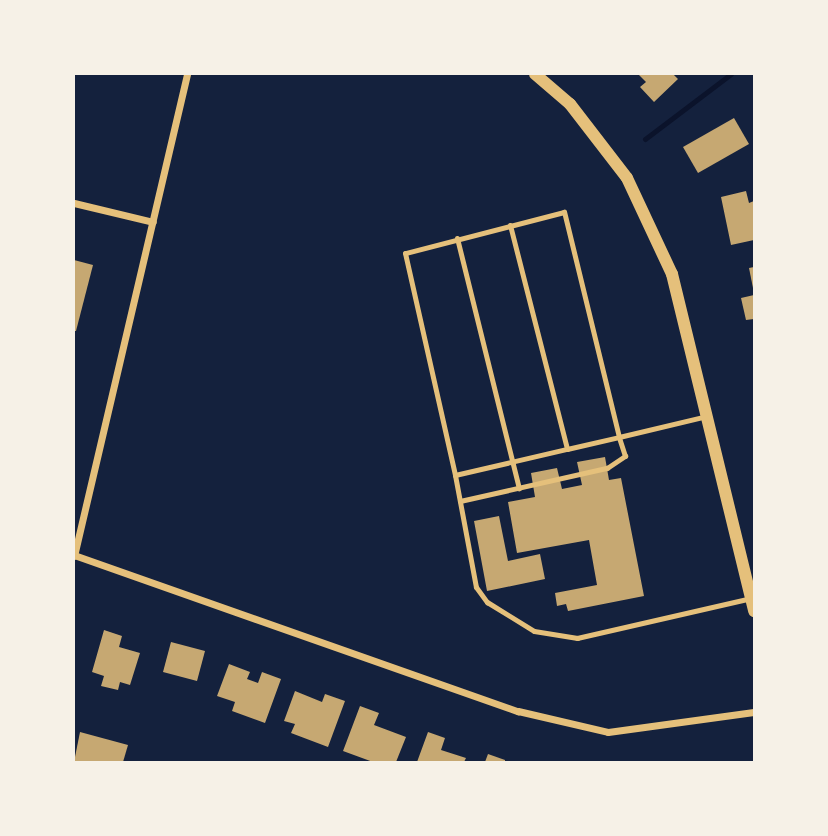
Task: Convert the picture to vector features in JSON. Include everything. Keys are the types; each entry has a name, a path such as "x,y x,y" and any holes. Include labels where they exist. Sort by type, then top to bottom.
{"street":[{"path":"187,74 74,556 518,712 608,732 754,712"},
{"path":"535,74 570,104 627,178 672,274 753,604"},
{"path":"74,203 153,222"}],"lane":[{"path":"460,501 607,468 625,456 564,212 405,253 455,475 476,587 487,602 534,631 577,638 753,604"},
{"path":"510,225 567,449"},
{"path":"457,239 519,488"},
{"path":"455,475 707,416"}],"building":[{"path":"638,74 673,74 678,79 654,102 640,87 646,82"},
{"path":"734,118 749,144 698,173 683,147"},
{"path":"746,191 749,203 754,201 754,240 731,245 721,197"},
{"path":"74,260 93,265 76,331 74,331"},
{"path":"754,267 754,288 753,288 749,268"},
{"path":"754,295 754,319 746,320 741,298"},
{"path":"605,457 609,480 621,478 644,596 568,611 566,604 557,606 555,593 597,585 589,540 517,553 508,502 535,497 531,473 557,468 562,489 582,485 577,462"},
{"path":"499,516 508,561 540,554 545,579 487,591 474,521"},
{"path":"104,630 122,636 119,647 140,653 130,685 120,682 118,690 101,686 104,676 92,672"},
{"path":"171,642 205,651 197,681 163,672"},
{"path":"229,664 250,672 247,679 258,683 262,672 281,679 265,723 232,711 235,702 217,696"},
{"path":"295,691 322,702 325,694 345,701 328,747 291,733 295,724 284,721"},
{"path":"360,706 379,713 374,725 406,737 396,762 373,762 343,751"},
{"path":"80,732 128,745 123,762 74,762"},
{"path":"428,732 445,738 441,750 466,758 464,762 417,762"},
{"path":"488,754 505,760 505,762 485,762"}],"waterway":[{"path":"645,139 731,74"}]}
